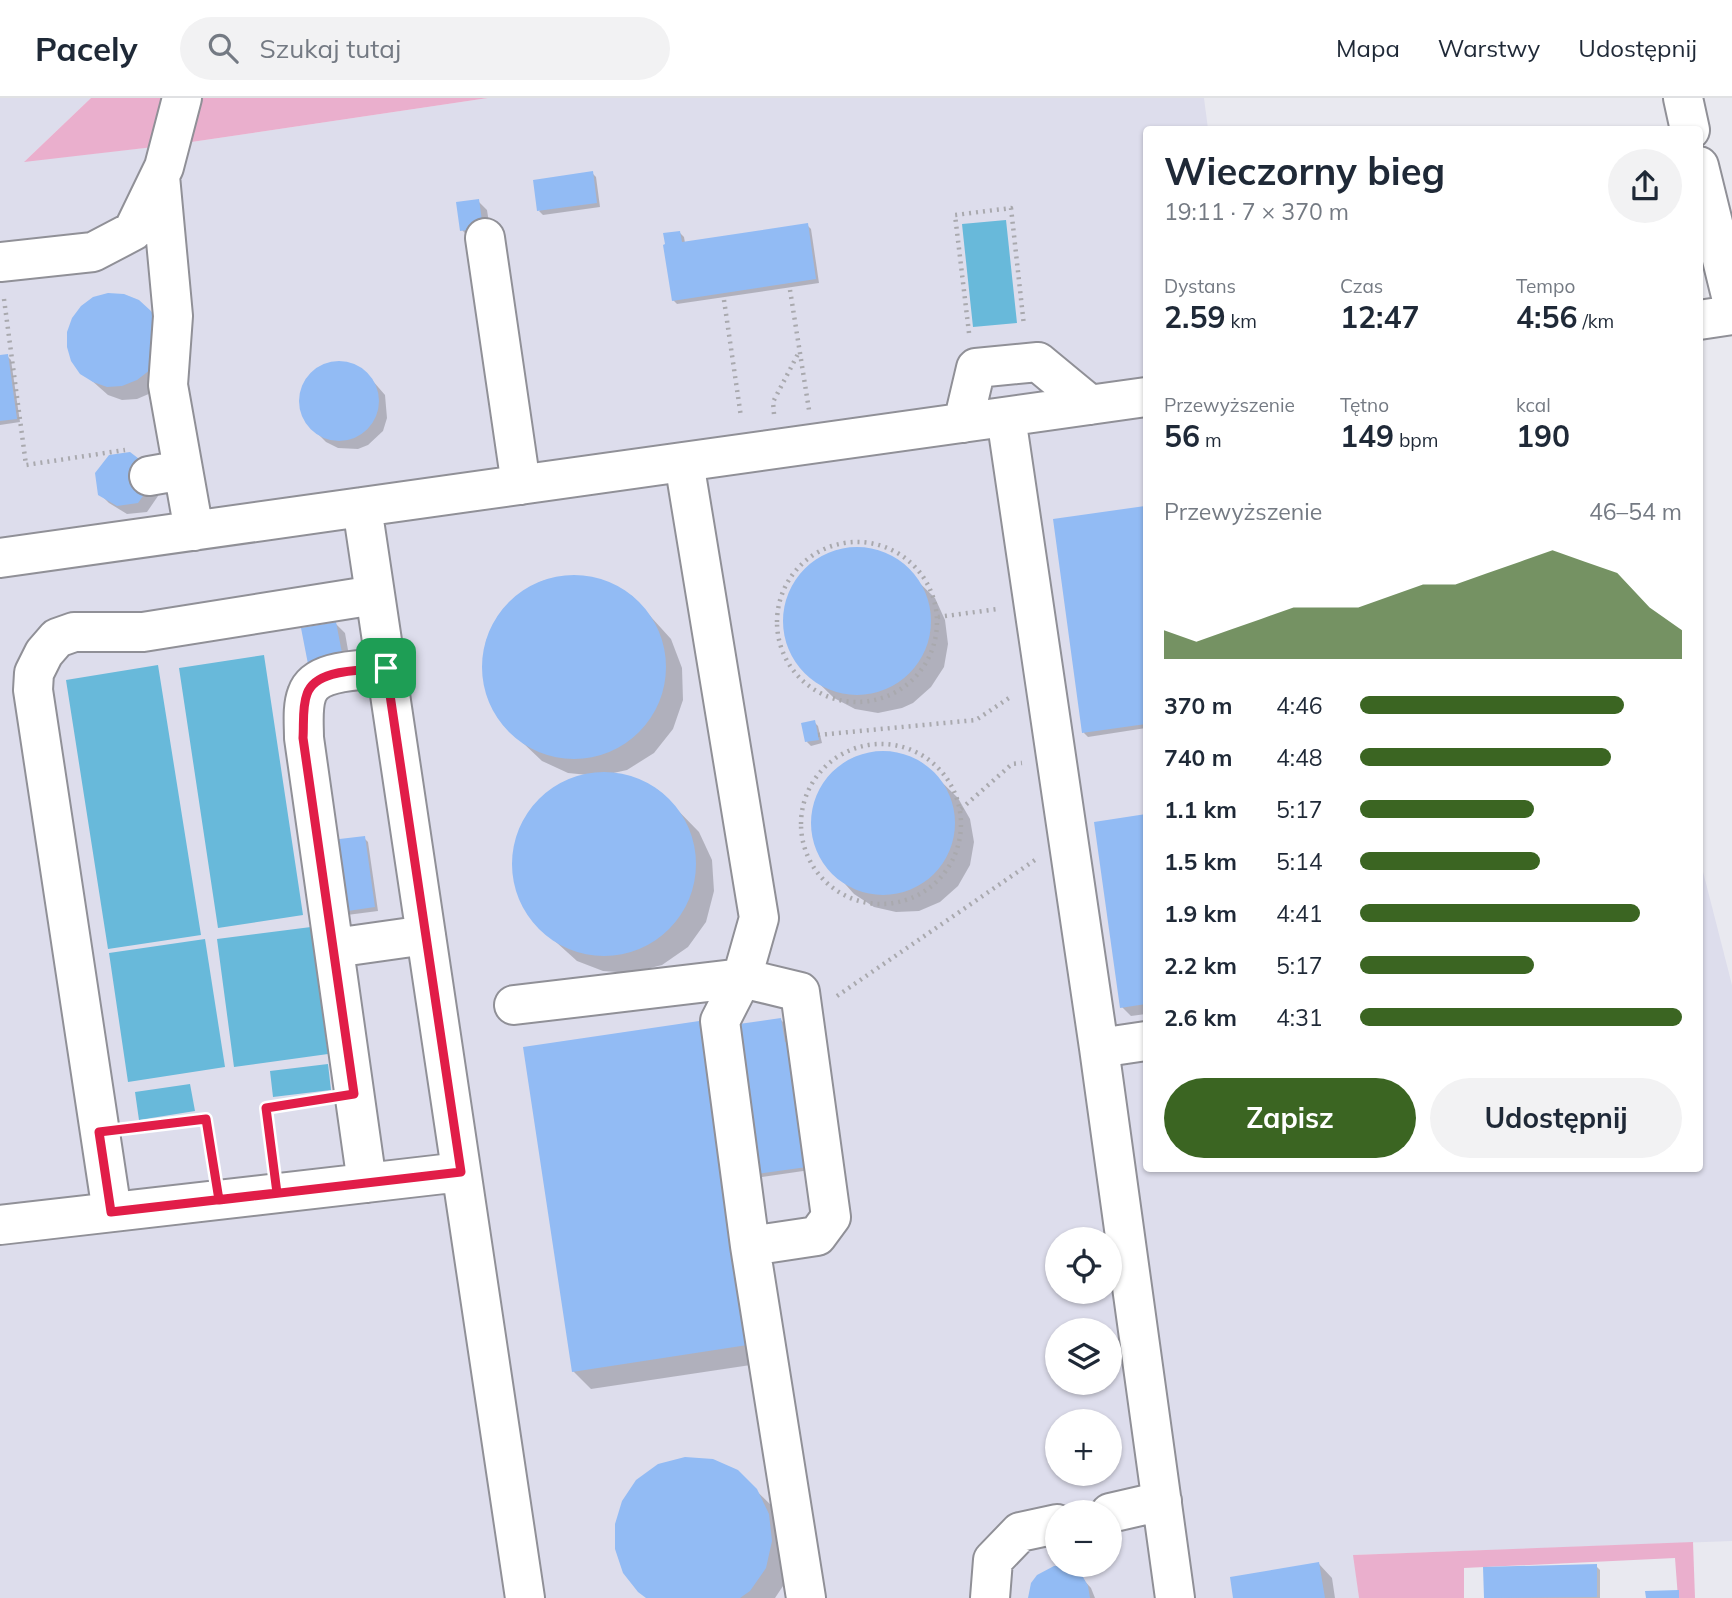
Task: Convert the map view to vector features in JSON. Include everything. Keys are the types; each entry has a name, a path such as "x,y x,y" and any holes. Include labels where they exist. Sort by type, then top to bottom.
{"street":[{"path":"2,278 93,252 133,231 160,176 182,98"},
{"path":"1683,98 1689,126"},
{"path":"160,176 173,316 168,385 170,463 194,531"},
{"path":"1703,182 1732,300"},
{"path":"485,238 521,485"},
{"path":"1703,319 1732,315"},
{"path":"963,423 976,368 1038,362 1090,405"},
{"path":"0,558 1143,397"},
{"path":"1006,417 1099,1048 1175,1598"},
{"path":"684,462 759,918 742,978 720,1021 750,1246 806,1598"},
{"path":"362,507 525,1598"},
{"path":"111,1212 33,690 34,673 44,653 57,638 74,632 143,632 375,595"},
{"path":"367,1183 303,738 306,696 312,682 325,675 386,668"},
{"path":"334,948 426,934"},
{"path":"514,1005 742,978 800,992 831,1217 817,1236 750,1246"},
{"path":"1099,1048 1143,1041"},
{"path":"0,1225 461,1172"},
{"path":"1122,1510 1162,1501"},
{"path":"990,1598 993,1560 1020,1532 1045,1527"}],"path":[{"path":"977,333 967,333 955,215 1011,208 1025,328 998,332 1000,366"},
{"path":"2,278 26,465 170,463"},
{"path":"790,290 811,418"},
{"path":"724,300 745,453"},
{"path":"776,424 773,402 800,351"},
{"path":"850,542 876,544 900,554 919,570 932,592 938,617 936,639 928,660 915,678 897,692 876,701 854,703 832,699 812,689 795,674 783,655 777,630 778,605 788,581 804,561 826,548 850,542"},
{"path":"938,617 1033,604"},
{"path":"818,734 976,720 1044,675"},
{"path":"875,744 900,746 924,755 943,772 957,794 960,810 960,842 952,863 939,880 921,894 900,902 878,905 856,901 836,891 819,876 808,857 801,832 803,807 812,783 828,763 850,750 875,744"},
{"path":"960,810 1012,764 1056,760"},
{"path":"803,1013 814,1011 1053,848 1069,845"},
{"path":"277,1193 266,1108 354,1094"},
{"path":"99,1132 206,1119 219,1200"}],"shaded area":[{"path":"0,98 91,98 25,161 171,145 488,98 1204,98 1208,126 1143,126 1143,1172 1703,1172 1703,872 1732,985 1732,1541 1354,1555 1359,1598 0,1598"},
{"path":"91,98 488,98 171,145 24,162"},
{"path":"1693,1542 1695,1598 1678,1598 1675,1558 1464,1568 1464,1598 1359,1598 1353,1555"}],"water":[{"path":"1006,220 1017,323 973,327 962,224"},
{"path":"264,655 303,915 218,928 179,668"},
{"path":"158,665 201,935 108,949 66,680"},
{"path":"311,927 328,1054 234,1067 217,939"},
{"path":"205,939 225,1067 128,1082 109,953"},
{"path":"328,1064 331,1090 273,1097 270,1071"},
{"path":"190,1084 195,1111 139,1120 135,1092"}],"building":[{"path":"593,171 597,203 537,211 533,180"},
{"path":"479,199 483,228 460,231 456,202"},
{"path":"808,223 816,279 672,301 663,233 680,231 682,242"},
{"path":"108,293 124,294 139,300 151,311 159,325 150,370 137,380 122,386 107,387 80,374 71,361 67,347 67,332 72,318 81,306 93,297"},
{"path":"8,354 17,419 0,421 0,355"},
{"path":"339,361 354,364 367,373 376,386 379,401 376,416 367,429 354,438 339,441 324,438 311,429 302,416 299,401 302,386 311,373 324,364"},
{"path":"130,452 147,465 150,486 138,503 117,506 98,495 95,473 109,455"},
{"path":"1143,506 1143,724 1082,733 1053,519"},
{"path":"857,547 885,553 909,569 925,593 931,621 925,649 909,673 885,689 857,695 829,689 805,673 789,649 783,621 789,593 805,569 829,553"},
{"path":"574,575 609,582 639,602 659,632 666,667 659,702 639,732 609,752 574,759 539,752 509,732 489,702 482,667 489,632 509,602 539,582"},
{"path":"336,622 343,658 308,664 301,628"},
{"path":"815,720 819,740 805,742 801,723"},
{"path":"883,751 911,756 934,772 950,795 955,823 950,851 934,874 911,890 883,895 855,890 832,874 816,851 811,823 816,795 832,772 855,756"},
{"path":"604,772 639,779 669,799 689,829 696,864 689,899 669,929 639,949 604,956 569,949 539,929 519,899 512,864 519,829 539,799 569,779"},
{"path":"1143,814 1143,1004 1120,1008 1094,822"},
{"path":"365,836 375,907 341,912 331,840"},
{"path":"781,1018 785,1042 796,1040 814,1166 749,1175 739,1024"},
{"path":"706,1020 754,1344 572,1372 523,1047"},
{"path":"685,1457 713,1459 738,1470 757,1489 769,1514 772,1541 766,1568 750,1591 740,1598 646,1598 623,1573 615,1549 615,1524 622,1501 636,1480 658,1464"},
{"path":"1319,1562 1325,1598 1233,1598 1230,1577"},
{"path":"1597,1564 1597,1597 1484,1598 1483,1567"},
{"path":"1045,1571 1045,1577 1083,1577 1090,1598 1028,1598 1031,1583"},
{"path":"1679,1590 1679,1598 1646,1598 1645,1591"}],"route":[{"path":"386,668 325,675 312,682 306,696 303,738 354,1094 266,1108 277,1193 165,1206 111,1212 99,1132 206,1119 219,1200 461,1172 386,668"}]}
